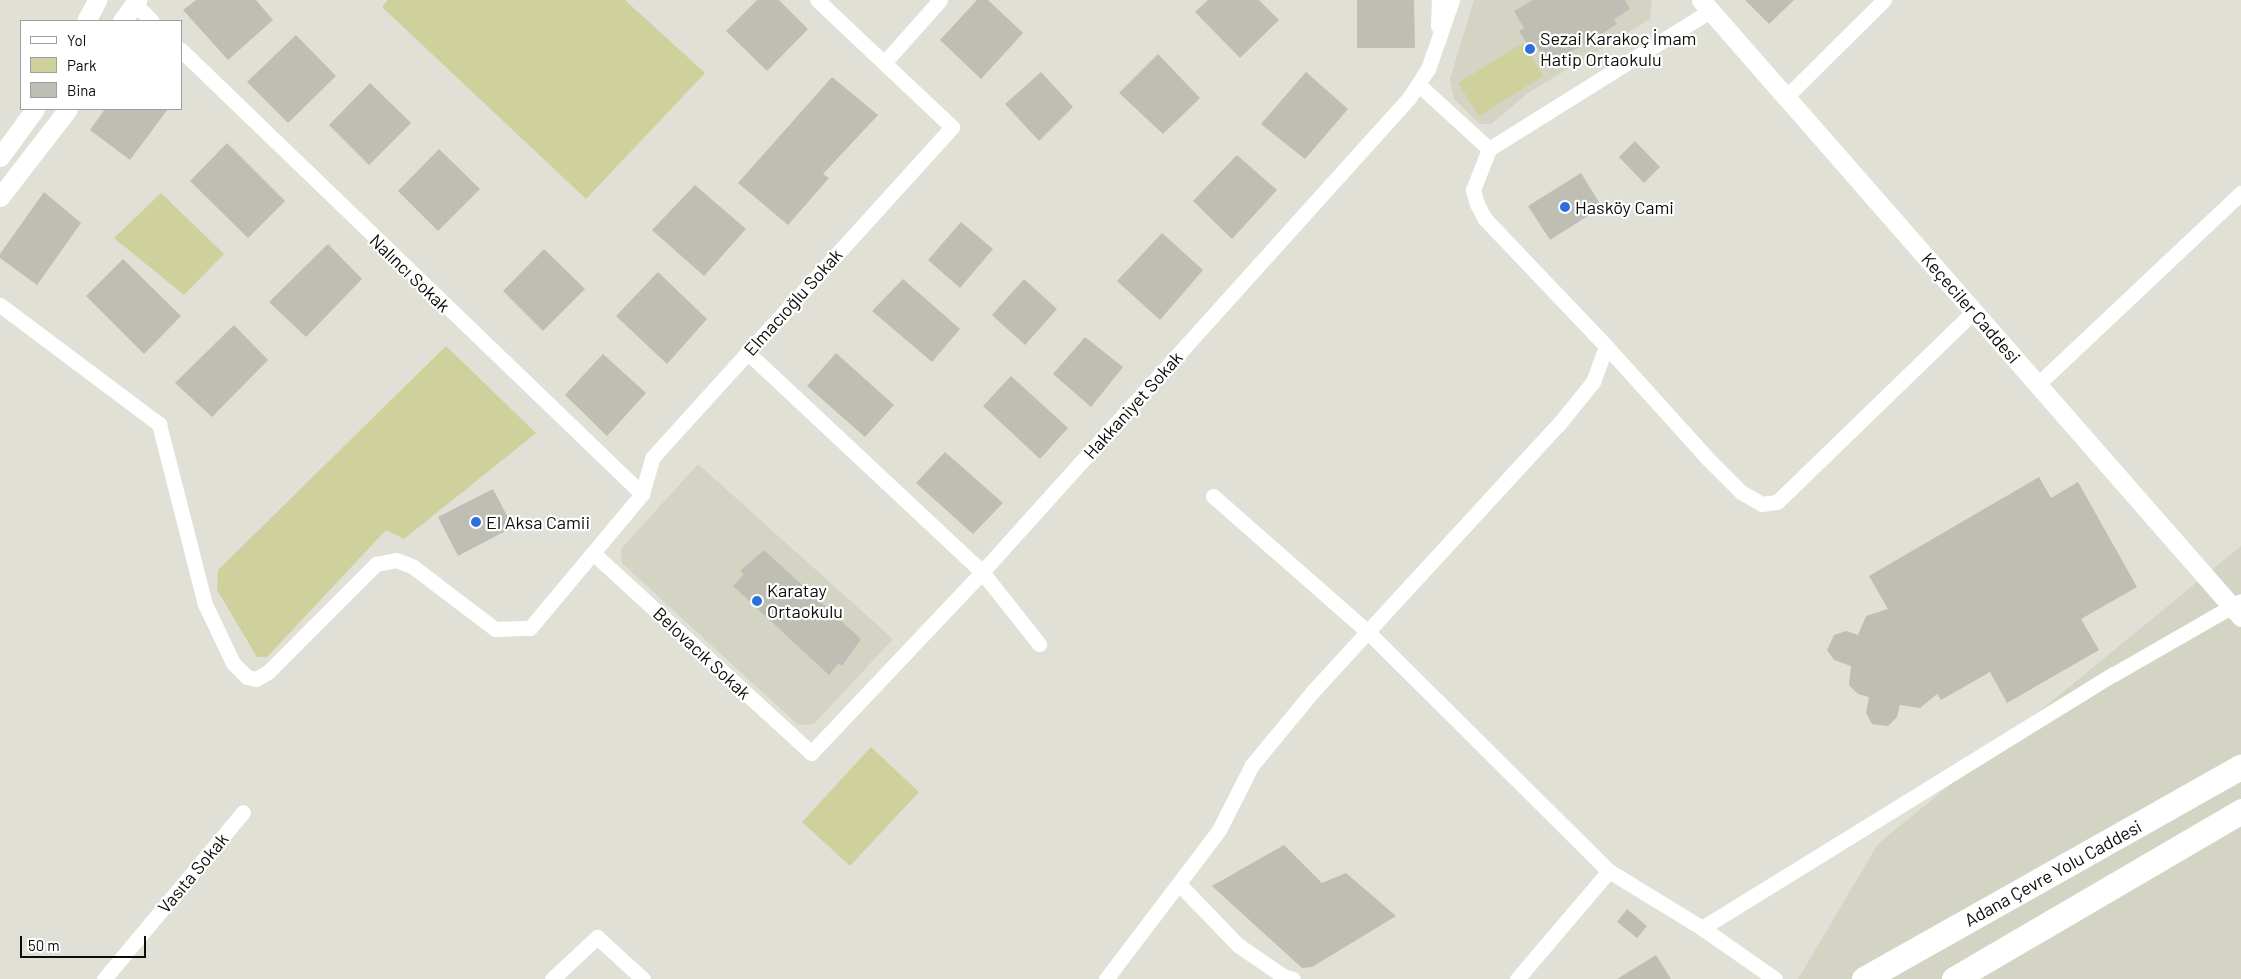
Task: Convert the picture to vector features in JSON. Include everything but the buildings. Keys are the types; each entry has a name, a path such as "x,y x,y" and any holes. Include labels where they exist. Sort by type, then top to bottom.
{"highway":[{"name":"Adana Çevre Yolu Caddesi","path":"1864,979 2241,767"},
{"path":"1954,979 2241,811"}],"street":[{"path":"87,20 97,0"},
{"name":"Elmacıoğlu Sokak","path":"0,305 159,424 205,604 233,662 246,678 256,679 268,672 376,564 396,560 412,566 496,629 530,628 642,494 652,458 952,127 817,0"},
{"path":"884,63 940,0"},
{"name":"Hakkaniyet Sokak","path":"1438,44 1439,0"},
{"name":"Hakkaniyet Sokak","path":"811,753 982,572 1419,85 1438,44 1452,0"},
{"path":"1788,95 1884,0"},
{"path":"123,20 134,1 151,20"},
{"path":"1706,5 1489,149 1473,190 1485,219 1606,346 1722,473 1741,492 1762,504 1777,502 1973,312"},
{"name":"Keçeciler Caddesi","path":"1706,5 1788,95 1973,312 2238,608"},
{"name":"Nalıncı Sokak","path":"182,51 642,494"},
{"path":"1419,85 1489,149"},
{"path":"0,156 34,110"},
{"path":"0,197 67,110"},
{"path":"2038,384 2241,193"},
{"path":"1106,979 1219,830 1252,765 1313,691 1558,425 1593,382 1606,346"},
{"path":"747,352 982,572 1039,644"},
{"path":"1213,496 1368,632 1609,871 1702,928 1775,979"},
{"name":"Belovacık Sokak","path":"593,552 811,753"},
{"path":"1702,928 2097,685 2238,608"},
{"name":"Vasıta Sokak","path":"104,979 243,812"},
{"path":"1518,979 1609,871"},
{"path":"1179,884 1238,945 1284,976 1293,979"},
{"path":"552,979 597,937 643,979"}],"shaded area":[{"name":"Sezai Karakoç İmam Hatip Ortaokulu","path":"1474,0 1652,0 1650,19 1528,93 1491,124 1480,124 1454,99 1450,79"},
{"name":"Karatay Ortaokulu","path":"698,464 893,639 814,724 798,725 622,563 621,549"},
{"path":"2241,546 2241,979 1798,979 1878,844"}],"green space":[{"path":"388,0 625,0 705,73 586,199 382,7"},
{"path":"1523,43 1543,76 1479,116 1458,83"},
{"path":"161,193 224,254 184,295 114,238"},
{"path":"446,346 536,433 404,539 386,530 267,657 257,657 217,590 218,570"},
{"path":"871,747 919,792 850,866 802,822"}],"place":[{"name":"Sezai Karakoç İmam Hatip Ortaokulu","path":"1530,49"},
{"name":"Hasköy Cami","path":"1565,207"},
{"name":"El Aksa Camii","path":"476,522"},
{"name":"Karatay Ortaokulu","path":"757,601"}]}
